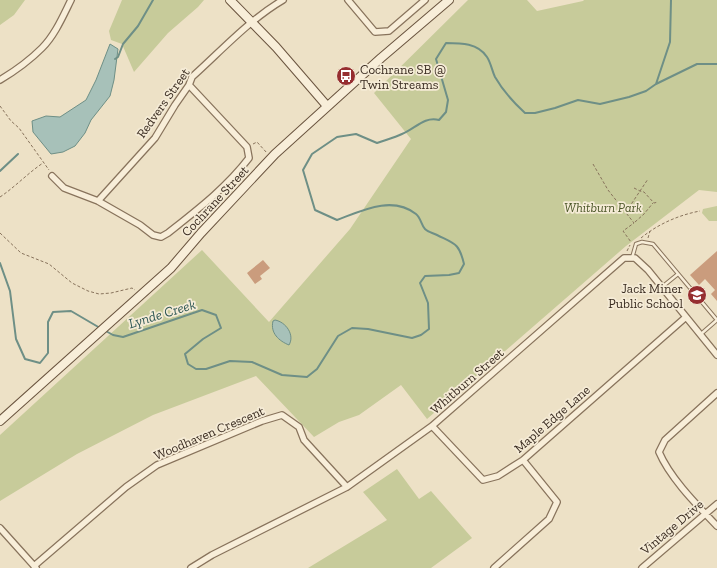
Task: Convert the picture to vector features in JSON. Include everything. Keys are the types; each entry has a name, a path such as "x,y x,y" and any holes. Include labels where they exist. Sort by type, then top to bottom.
{"street":[{"path":"0,80 16,70 43,47 60,24 72,0"},
{"path":"230,0 276,47 327,106"},
{"name":"Redvers Street","path":"98,201 155,138 189,85 192,77 251,22 283,0"},
{"path":"348,0 376,32 389,31 425,0"},
{"name":"Cochrane Street","path":"0,421 171,268 201,233 271,158 327,106 450,0"},
{"path":"52,176 64,188 98,201 134,221 153,235 161,237 192,214 235,176 249,158 247,147 189,85"},
{"path":"624,258 635,258 648,270 717,355"},
{"name":"Whitburn Street","path":"191,568 212,555 347,487 432,426 624,258"},
{"name":"Maple Edge Lane","path":"432,426 483,480 498,476 523,460 686,317"},
{"path":"717,393 665,440 659,452 664,465 717,526"},
{"name":"Woodhaven Crescent","path":"35,567 126,487 157,465 282,414 299,427 304,440 347,487"},
{"path":"494,568 549,519 557,502 523,460"},
{"name":"Vintage Drive","path":"642,568 717,504"},
{"path":"0,528 35,567"}],"lane":[{"path":"631,258 636,244 642,242 653,244 716,320 701,335"},
{"path":"662,287 678,274"}],"path":[{"path":"0,106 11,121 19,128 44,162 52,176"},
{"path":"247,147 257,142 271,158"},
{"path":"0,197 12,189 31,171 44,162"},
{"path":"593,164 608,190 634,223"},
{"path":"626,212 648,180"},
{"path":"634,188 644,192 654,203"},
{"path":"624,258 632,243 623,231 644,214 654,203 658,202"},
{"path":"639,239 650,231 684,214 700,211"},
{"path":"647,243 650,231"},
{"path":"0,233 21,253 48,264 72,283 88,291 98,294 111,293 132,288 142,295"},
{"path":"624,258 632,249"}],"green space":[{"path":"0,0 25,0 14,15 0,25"},
{"path":"122,0 204,0 168,33 134,72 122,44 111,40 109,31"},
{"name":"Whitburn Park","path":"468,0 527,0 537,11 584,0 717,0 717,192 699,190 626,246 427,419 401,385 359,415 339,422 314,437 256,376 153,415 77,454 0,501 0,435 202,250 269,322 350,229 411,139 374,93"},
{"path":"717,206 717,221 709,221 702,213 703,209"},
{"path":"397,469 419,499 431,491 472,538 431,568 308,568 387,520 363,492"}],"water":[{"path":"110,44 118,49 114,80 110,96 91,120 85,133 75,146 63,152 51,154 33,132 32,121 46,116 60,117 86,100 96,80"},
{"path":"275,320 283,323 290,333 291,341 289,345 279,339 274,333 272,325 273,321"}],"building":[{"path":"717,251 717,301 711,294 715,290 705,279 699,285 690,275"},
{"path":"263,260 270,268 260,276 262,279 255,284 247,273"}],"waterway":[{"path":"115,59 118,57 123,44 138,26 153,0"},
{"name":"Lynde Creek","path":"656,84 670,42 671,0"},
{"name":"Lynde Creek","path":"104,330 113,335 123,337 202,310 216,315 221,328 203,339 185,354 188,364 196,369 206,369 230,361 252,362 282,375 307,377 317,369 338,336 352,328 368,329 412,338 421,335 429,329 428,303 420,283 425,276 459,273 464,264 458,248 452,243 426,230 419,217 407,208 387,205 376,206 337,220 315,210 303,170 312,154 337,137 356,134 377,143 407,132 424,121 434,119 439,120 446,112 448,100 436,59 446,43 474,46 483,52 488,59 495,77 501,87 525,113 535,113 578,100 600,104 629,97 646,91 656,84 697,64 717,64"},
{"path":"0,171 18,154"},
{"name":"Lynde Creek","path":"0,263 10,291 16,339 25,359 40,363 48,353 48,322 53,312 71,311 100,328"}],"place":[{"name":"Cochrane SB @ Twin Streams","path":"346,76"},
{"name":"Jack Miner Public School","path":"697,295"}]}
